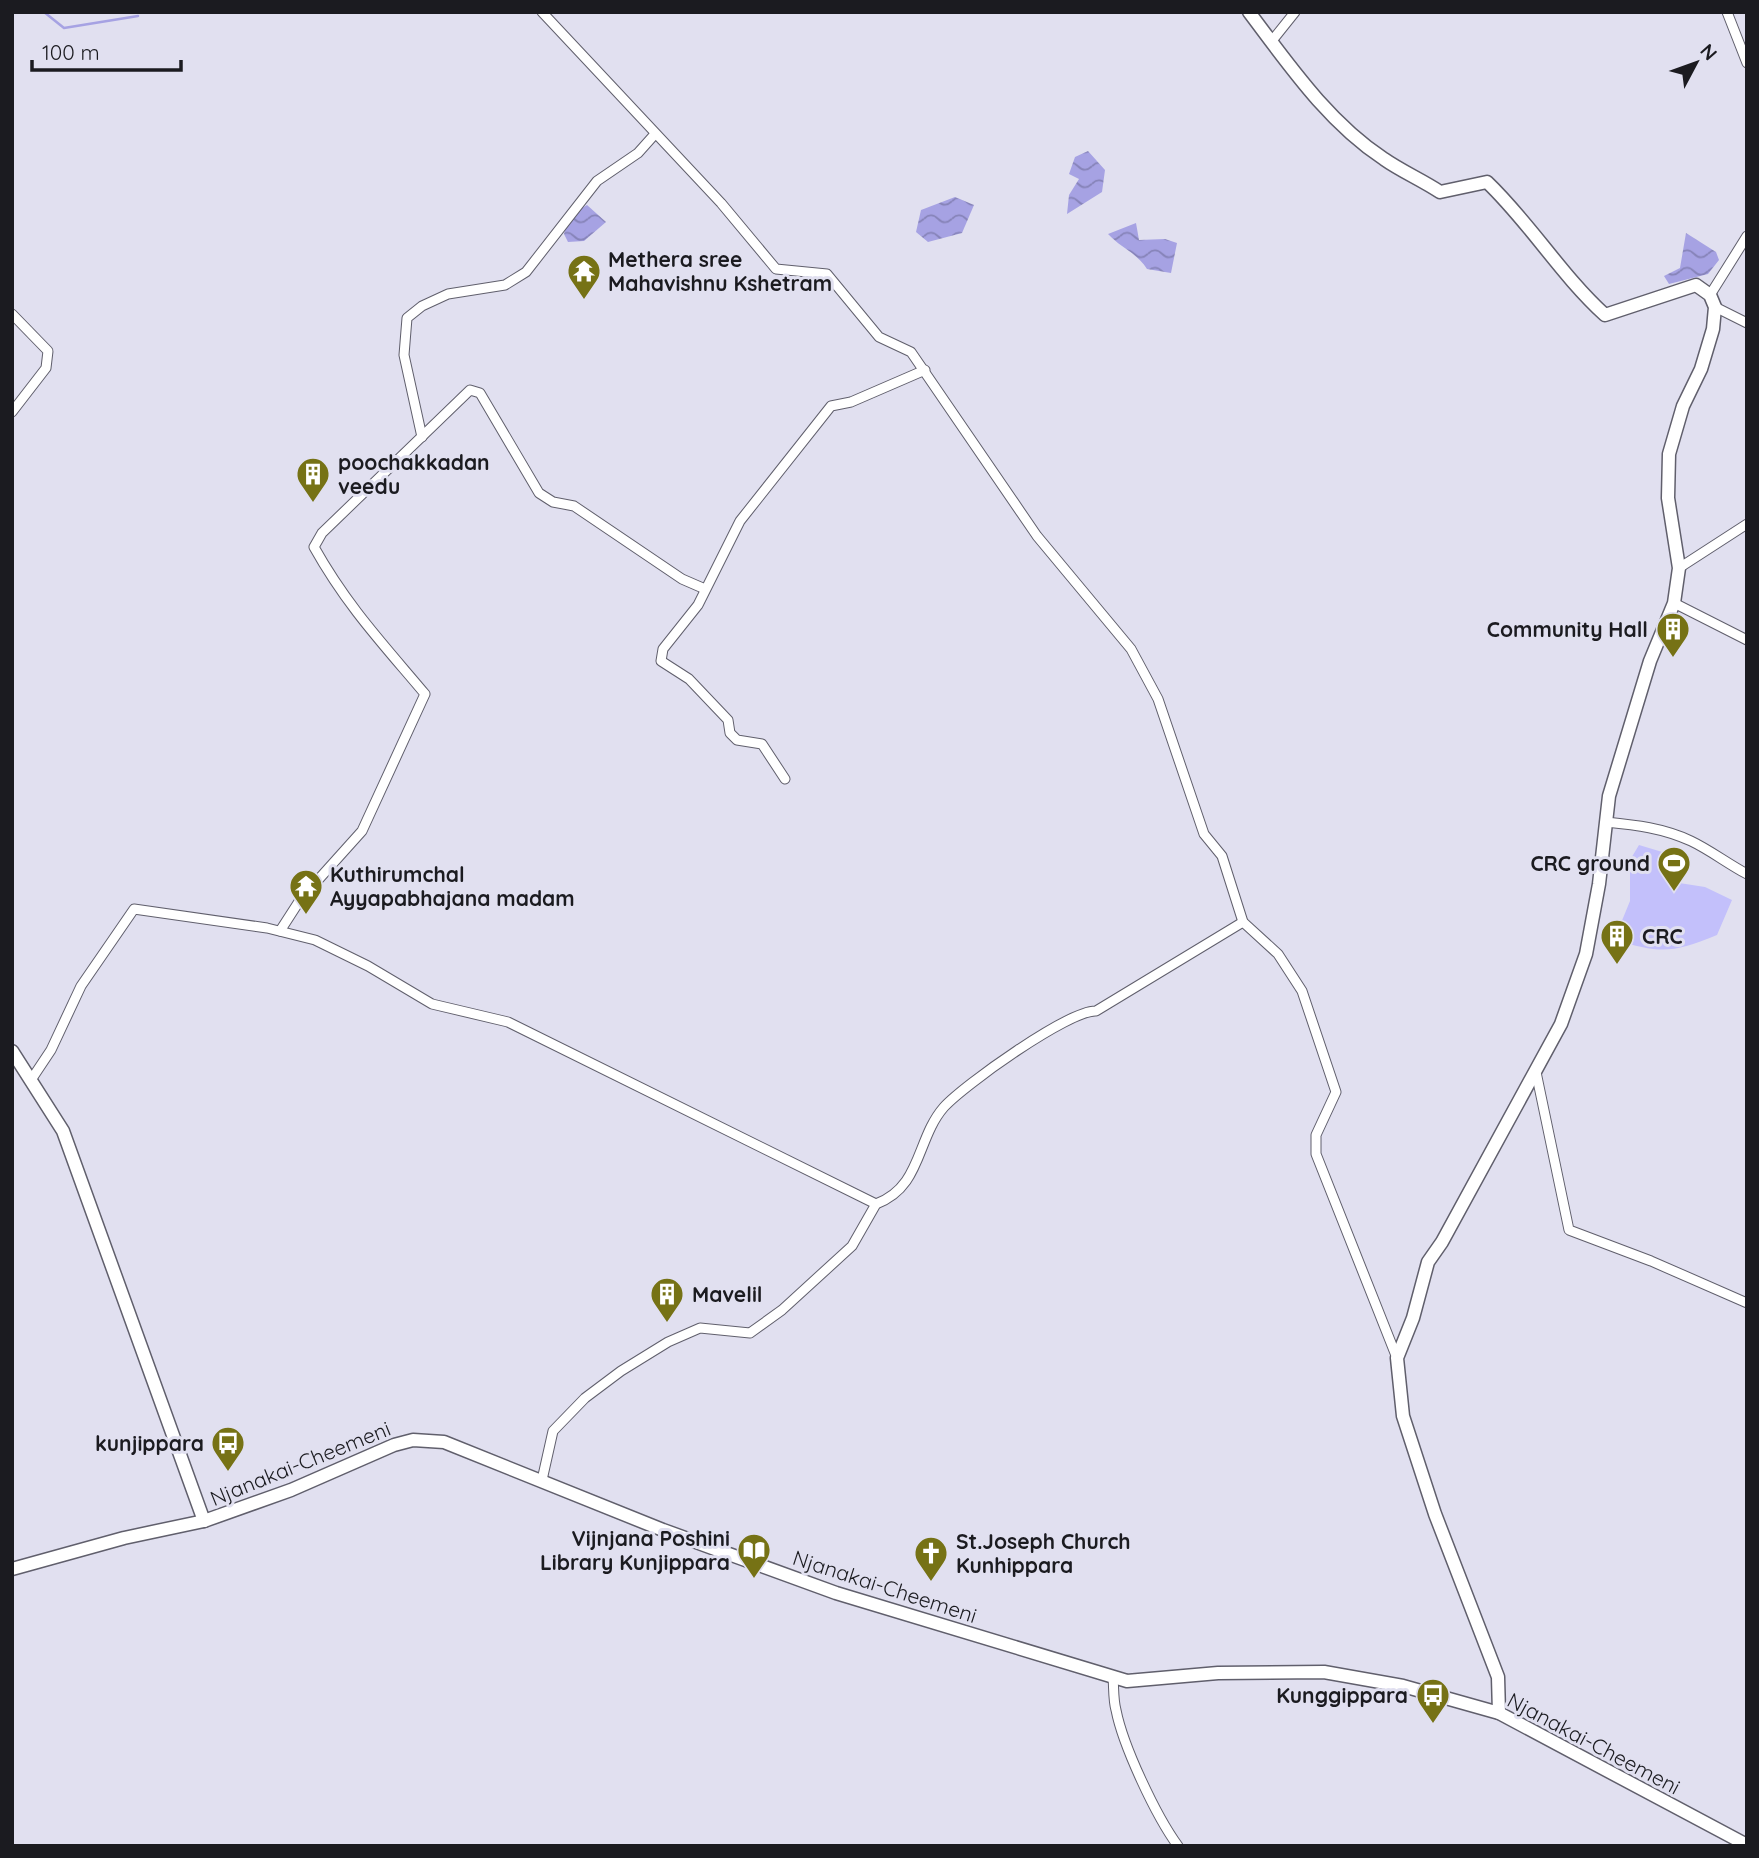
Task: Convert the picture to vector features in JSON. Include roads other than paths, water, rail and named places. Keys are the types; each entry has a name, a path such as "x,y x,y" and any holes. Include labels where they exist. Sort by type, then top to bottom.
{"street":[{"path":"542,12 721,203 776,269 827,274 878,337 911,352 1037,536 1131,649 1158,699 1204,834 1223,856 1243,922 1278,954 1302,991 1311,1012 1336,1092 1315,1135 1316,1154 1396,1358 1403,1416 1440,1526 1498,1677 1499,1713"},
{"path":"1249,12 1304,86 1385,160 1440,191 1487,182 1546,247 1579,291 1605,315 1696,285 1713,301 1747,323"},
{"path":"1271,42 1295,12"},
{"path":"1727,12 1747,63"},
{"path":"422,437 404,355 407,318 422,306 448,294 505,285 526,272 597,181 638,153 654,134"},
{"path":"1396,1358 1413,1318 1427,1262 1442,1242 1561,1024 1586,954 1609,796 1632,714 1674,603 1679,568 1668,498 1670,454 1683,407 1701,369 1713,329 1713,301 1747,236"},
{"path":"12,314 48,351 46,368 12,412"},
{"path":"785,779 762,744 737,740 730,733 728,720 718,709 689,680 661,661 663,649 698,605 740,521 831,406 851,402 925,370"},
{"path":"279,931 300,900 362,831 425,694 371,635 336,586 314,547 322,533 470,390 480,393 540,493 553,502 574,506 682,579 705,589"},
{"path":"1679,568 1747,524"},
{"path":"1674,603 1747,640"},
{"path":"1606,822 1648,825 1670,832 1693,842 1747,874"},
{"path":"31,1080 51,1050 81,986 134,909 279,931 315,940 446,1010 508,1022 876,1204"},
{"path":"542,1480 553,1431 585,1398 668,1342 700,1328 750,1333 782,1310 852,1246 876,1204 889,1199 903,1188 944,1108 1044,1031 1086,1011 1096,1011 1243,922"},
{"path":"12,1051 63,1131 204,1521"},
{"path":"1536,1072 1569,1230 1689,1276 1747,1303"},
{"name":"Njanakai-Cheemeni","path":"12,1569 124,1538 204,1521 291,1490 413,1440 444,1442 663,1530 836,1592 1112,1677 1144,1681 1218,1673 1324,1672 1404,1686 1499,1713 1747,1845"},
{"path":"1112,1677 1115,1707 1122,1732 1154,1803 1178,1846"}],"water":[{"path":"1088,151 1105,170 1102,192 1067,214 1069,195 1079,179 1069,174 1075,157"},
{"path":"955,197 974,205 962,233 928,242 916,232 921,210"},
{"path":"587,205 606,222 584,241 568,242 564,234 569,216"},
{"path":"1136,223 1139,240 1165,239 1177,243 1171,273 1147,269 1108,234"},
{"path":"1686,233 1716,252 1719,260 1708,274 1669,284 1664,276 1680,268"}],"waterway":[{"path":"44,12 64,28 138,16"}],"place":[{"name":"Methera sree Mahavishnu Kshetram","path":"584,301"},
{"name":"poochakkadan veedu","path":"313,504"},
{"name":"Community Hall","path":"1673,659"},
{"name":"CRC ground","path":"1674,893"},
{"name":"Kuthirumchal Ayyapabhajana madam","path":"306,916"},
{"name":"CRC","path":"1617,966"},
{"name":"Mavelil","path":"667,1324"},
{"name":"kunjippara","path":"228,1473"},
{"name":"Vijnjana Poshini Library Kunjippara","path":"754,1580"},
{"name":"St.Joseph Church Kunhippara","path":"931,1583"},
{"name":"Kunggippara","path":"1433,1725"}]}
